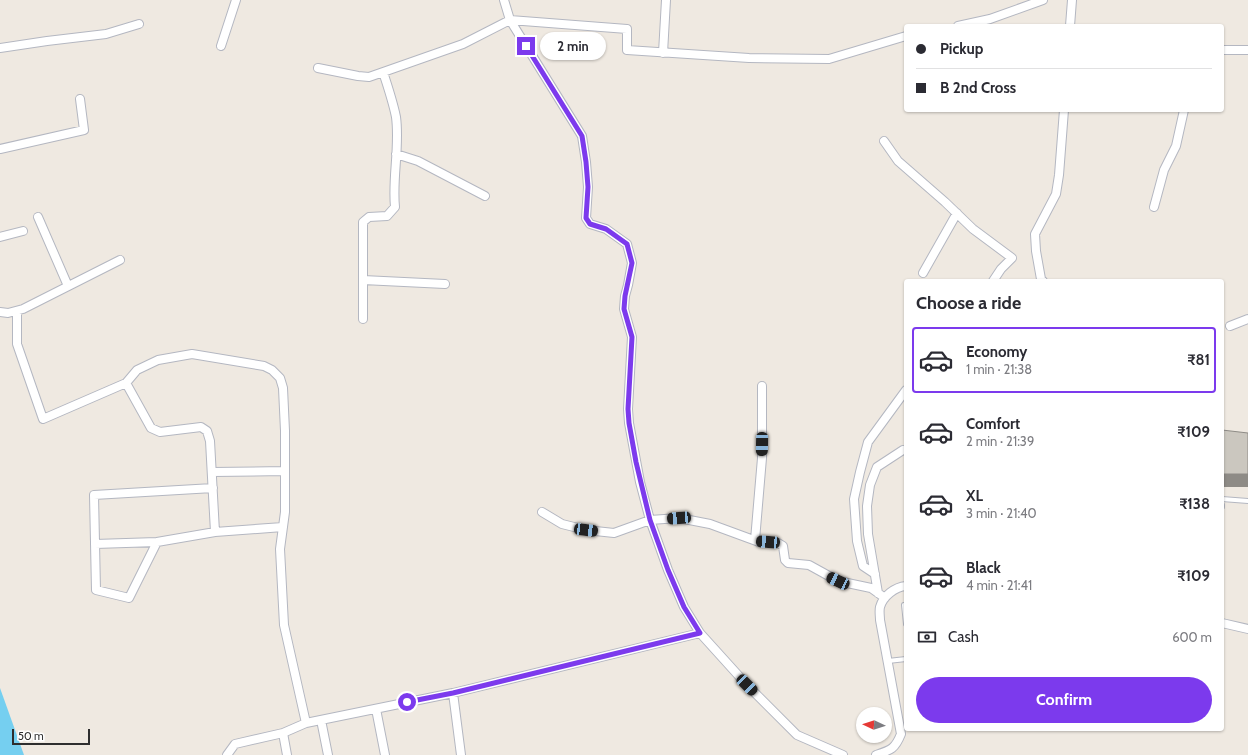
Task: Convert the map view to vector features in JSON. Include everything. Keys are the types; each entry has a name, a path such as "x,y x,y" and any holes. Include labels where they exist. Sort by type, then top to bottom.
{"street":[{"path":"221,46 236,0"},
{"path":"504,0 510,20 582,136 588,187 586,218 590,224 606,229 627,244 632,263 625,296 624,309 632,337 628,409 629,423 638,476 650,520 681,601 700,633 747,685 797,735 843,755"},
{"path":"662,52 666,0"},
{"path":"967,24 990,19 1042,0"},
{"path":"1070,24 1072,0"},
{"path":"318,68 369,77 463,44 510,20 627,29 627,50 749,58 829,59 904,37"},
{"path":"0,48 47,40 106,34 139,24"},
{"path":"1224,50 1248,50"},
{"path":"363,319 363,222 369,218 388,216 395,207 396,118 383,72"},
{"path":"0,150 84,130 80,99"},
{"path":"1041,279 1036,251 1035,234 1056,194 1064,112"},
{"path":"1154,207 1164,170 1176,146 1184,112"},
{"path":"884,141 898,161 973,229 1012,258 995,279"},
{"path":"396,154 418,161 485,196"},
{"path":"923,273 957,213"},
{"path":"38,217 68,286"},
{"path":"0,237 23,231"},
{"path":"0,312 8,313 23,309 120,260"},
{"path":"363,280 445,284"},
{"path":"17,311 18,344 43,419 126,383 137,370 158,360 192,354 264,366 272,370 280,378 283,388 285,471 285,512 280,549 284,625 306,723"},
{"path":"1230,326 1248,319"},
{"path":"126,383 151,428 160,432 201,427 207,431 210,441 215,532"},
{"path":"755,540 762,458 762,386"},
{"path":"875,574 863,566 857,540 854,499 868,442 904,393"},
{"path":"876,755 889,751 896,745 900,734 880,620 881,595 875,574 868,534 867,506 870,485 877,467 903,450"},
{"path":"212,472 285,471"},
{"path":"157,542 129,598 96,590 94,495 213,488"},
{"path":"542,512 562,524 586,530 614,533 650,520 679,518 695,520 755,540 778,543 783,546 788,563 809,565 838,581 871,588 881,595"},
{"path":"95,544 157,542 215,532 283,528"},
{"path":"881,595 898,587 904,586"},
{"path":"1224,623 1248,629"},
{"path":"226,755 235,744 283,733 306,723 453,693 700,633"},
{"path":"453,693 461,755"},
{"path":"376,709 385,755"},
{"path":"321,720 328,755"},
{"path":"283,733 287,755"}],"lane":[{"path":"1224,499 1248,501"},
{"path":"888,661 904,659"}],"water":[{"path":"0,688 24,755 0,755"}],"building":[{"path":"1224,430 1248,433 1248,474 1224,474"}],"route":[{"path":"407,702 453,693 700,633 684,607 668,570 650,520 636,462 628,409 632,337 624,309 625,296 632,263 627,244 606,229 590,224 586,218 588,187 582,136 526,46"}]}
